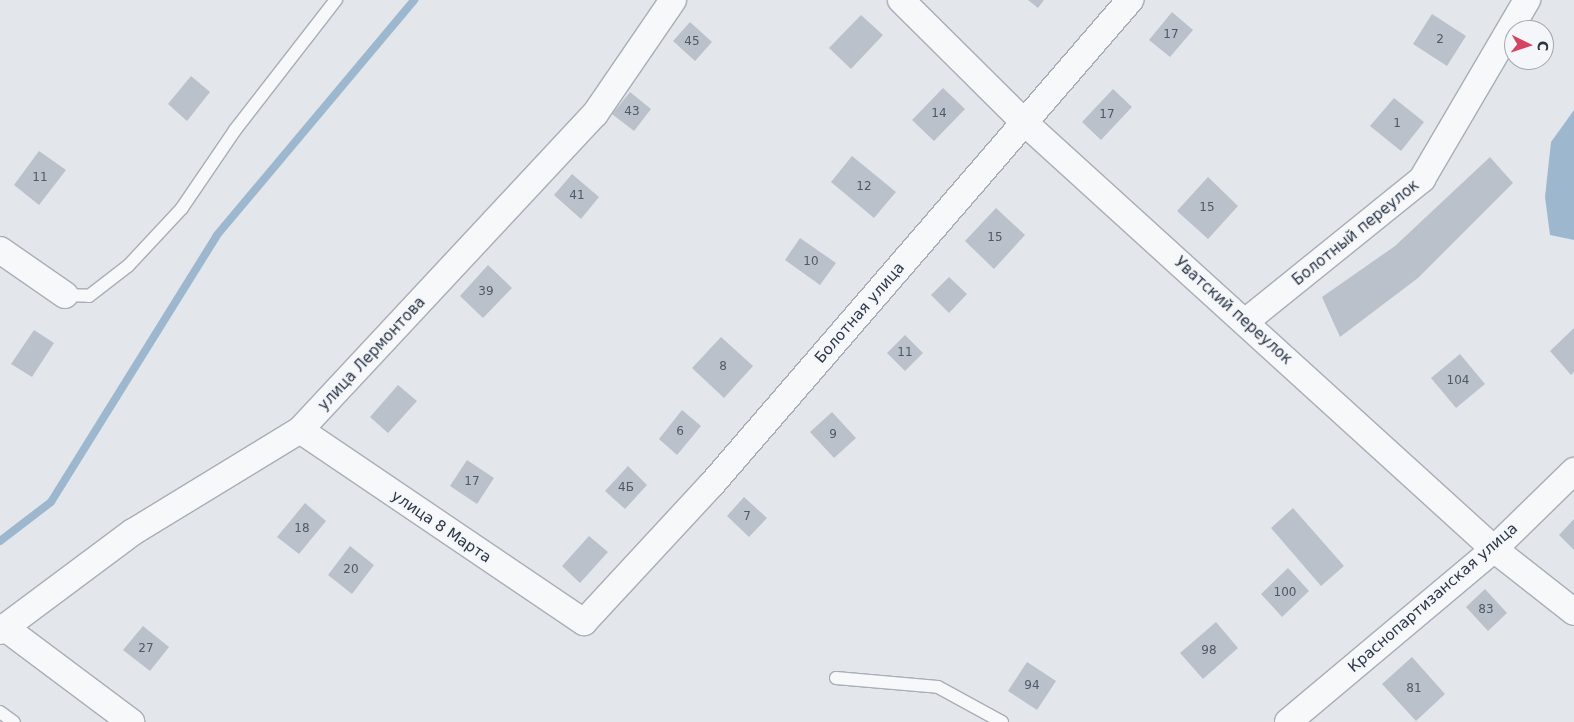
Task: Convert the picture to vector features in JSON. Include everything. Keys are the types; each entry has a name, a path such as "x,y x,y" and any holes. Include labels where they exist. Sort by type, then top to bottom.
{"street":[{"name":"улица Лермонтова","path":"2,628 133,532 300,430 595,114 673,0"},
{"name":"Уватский переулок","path":"901,0 1024,122 1494,549 1574,612"},
{"name":"Болотная улица","path":"584,622 712,484 1130,0"},
{"name":"Болотный переулок","path":"1245,322 1422,179 1527,0"},
{"path":"0,250 65,295"},
{"name":"улица 8 Марта","path":"300,430 584,622"},
{"name":"Краснопартизанская улица","path":"1288,722 1494,549 1574,470"},
{"path":"2,628 131,722"}],"lane":[{"path":"65,295 89,296 128,266 182,208 235,130 336,0"},
{"path":"836,678 938,687 1002,722"},
{"path":"0,712 14,722"}],"water":[{"path":"1574,110 1574,240 1550,235 1545,197 1551,142"}],"building":[{"path":"1028,0 1044,0 1038,8"},
{"path":"1172,12 1193,30 1170,57 1149,40"},
{"path":"1432,14 1466,36 1447,66 1413,44"},
{"path":"861,15 883,35 851,69 829,48"},
{"path":"690,22 712,42 695,61 673,41"},
{"path":"191,76 210,92 187,121 168,104"},
{"path":"943,88 965,109 934,141 912,120"},
{"path":"1113,89 1132,107 1101,140 1082,122"},
{"path":"630,92 651,109 634,131 612,114"},
{"path":"1394,98 1424,122 1401,151 1370,126"},
{"path":"39,151 66,170 39,205 14,185"},
{"path":"852,156 896,192 874,218 831,182"},
{"path":"1490,157 1513,183 1418,278 1340,337 1322,297 1395,246"},
{"path":"572,174 599,197 581,219 554,195"},
{"path":"1208,177 1238,206 1208,239 1177,211"},
{"path":"996,208 1025,235 994,269 965,241"},
{"path":"800,238 836,263 820,285 785,260"},
{"path":"488,265 512,288 483,318 460,296"},
{"path":"949,277 967,294 949,313 931,295"},
{"path":"1574,328 1574,372 1571,375 1550,351"},
{"path":"34,330 54,343 32,377 11,364"},
{"path":"905,335 923,353 905,371 887,353"},
{"path":"721,337 753,366 724,398 692,368"},
{"path":"1460,354 1485,384 1456,408 1431,378"},
{"path":"398,385 417,401 388,433 370,417"},
{"path":"682,410 701,426 677,455 659,439"},
{"path":"832,412 856,438 834,458 810,432"},
{"path":"467,460 494,478 477,504 450,486"},
{"path":"628,466 647,485 625,509 605,491"},
{"path":"744,497 767,518 749,537 727,516"},
{"path":"305,503 326,521 299,554 277,537"},
{"path":"1293,508 1344,566 1321,586 1271,528"},
{"path":"1574,519 1574,550 1559,535"},
{"path":"589,536 608,552 580,583 562,566"},
{"path":"350,546 374,565 352,594 328,575"},
{"path":"1288,568 1309,591 1282,617 1261,594"},
{"path":"1485,589 1507,613 1488,631 1466,607"},
{"path":"1216,622 1238,648 1203,679 1180,653"},
{"path":"143,626 169,647 150,671 123,650"},
{"path":"1412,657 1445,694 1416,721 1382,684"},
{"path":"1027,662 1056,681 1037,710 1008,691"}],"waterway":[{"path":"0,541 51,502 217,235 414,0"}]}
